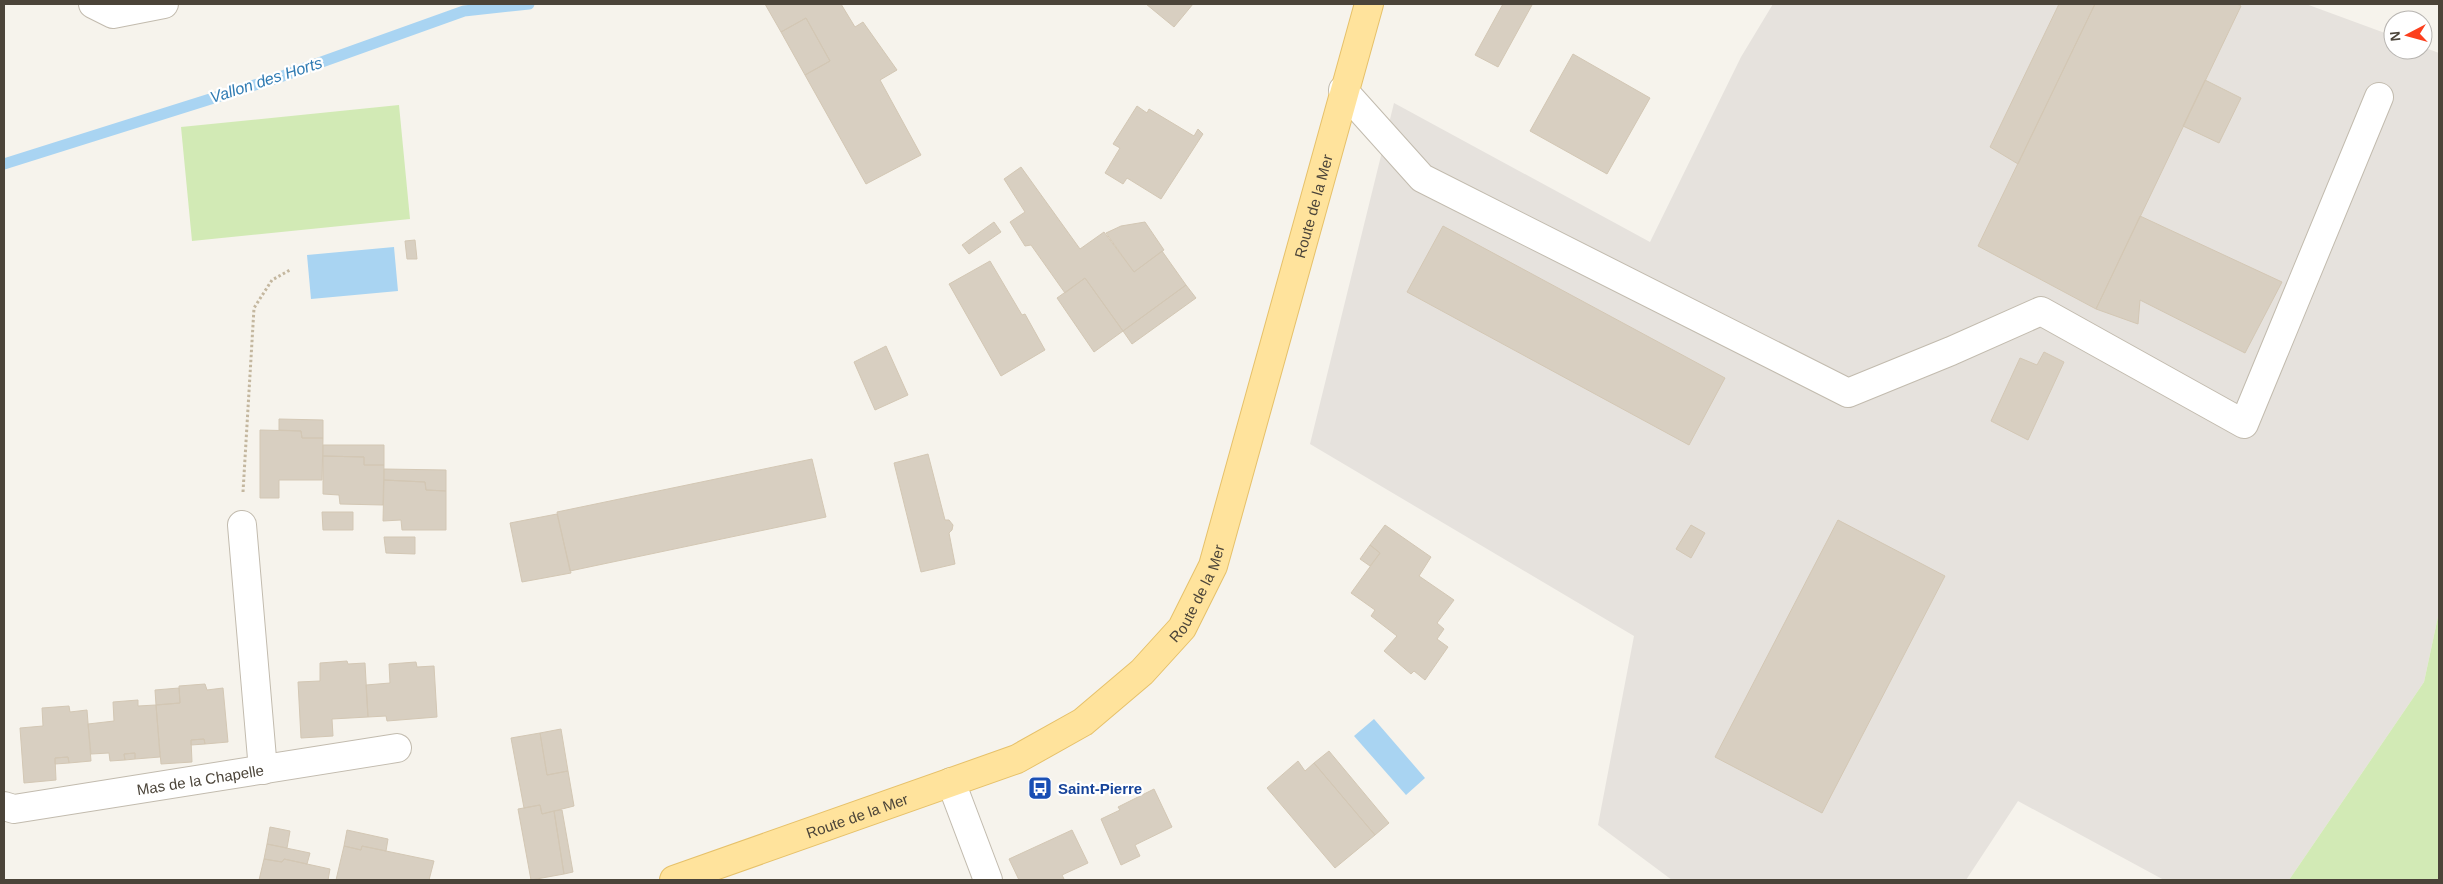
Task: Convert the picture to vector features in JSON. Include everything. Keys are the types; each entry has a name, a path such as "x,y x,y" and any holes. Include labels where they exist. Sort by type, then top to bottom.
{"main road":[{"name":"Route de la Mer","path":"674,880 1017,759 1083,722 1142,672 1182,628 1213,566 1368,4"}],"street":[{"path":"93,4 112,14 164,4"},
{"path":"1343,90 1422,178 1848,393 1951,352 2041,311 2244,424 2380,96"},
{"path":"242,525 262,770"},
{"name":"Mas de la Chapelle","path":"4,806 14,808 397,748"},
{"path":"951,782 988,880"}],"path":[{"path":"242,525 254,308 272,280 290,270"}],"shaded area":[{"path":"1773,4 2306,4 2383,32 2383,60 2433,60 2433,51 2439,53 2439,612 2424,682 2289,880 2164,880 2018,801 1966,880 1672,880 1598,825 1634,636 1310,444 1394,103 1650,242 1741,57"}],"green space":[{"path":"399,105 410,219 192,241 181,127"},
{"path":"2439,612 2439,880 2289,880 2424,682"}],"water":[{"path":"394,247 398,291 311,299 307,255"},
{"path":"1374,719 1425,778 1406,795 1354,736"}],"building":[{"path":"765,4 841,4 855,27 863,22 897,70 880,80 921,155 866,184 805,75 830,61 806,18 781,32"},
{"path":"1146,4 1193,4 1174,27"},
{"path":"1503,4 1532,5 1498,67 1475,55"},
{"path":"2059,4 2095,4 2018,164 1990,147"},
{"path":"2095,4 2237,4 2241,6 2096,309 1978,246"},
{"path":"806,18 830,61 805,75 781,32"},
{"path":"1573,54 1650,98 1607,174 1530,131"},
{"path":"2205,80 2241,98 2219,143 2183,126"},
{"path":"1137,106 1147,113 1149,109 1194,136 1198,129 1203,134 1161,199 1127,178 1123,184 1105,173 1120,148 1113,144"},
{"path":"1021,167 1080,249 1104,232 1134,272 1162,251 1186,285 1123,331 1085,278 1065,293 1031,245 1025,246 1010,222 1025,212 1004,179"},
{"path":"2140,216 2282,282 2245,353 2140,300 2138,324 2096,309"},
{"path":"994,222 1001,232 969,254 962,245"},
{"path":"1145,222 1164,250 1134,272 1106,233 1121,226"},
{"path":"1443,226 1725,378 1689,445 1407,292"},
{"path":"415,240 417,259 407,259 405,241"},
{"path":"990,261 1022,315 1025,314 1045,350 1001,376 949,284"},
{"path":"1085,278 1123,331 1094,352 1057,298"},
{"path":"1186,285 1196,298 1132,344 1123,331"},
{"path":"886,346 908,395 875,410 854,362"},
{"path":"2044,352 2064,362 2028,440 1991,421 2020,358 2037,365"},
{"path":"279,419 323,420 323,438 302,438 301,431 279,430"},
{"path":"260,430 301,431 302,438 323,438 322,480 279,480 279,498 260,498"},
{"path":"323,445 384,445 384,465 364,465 364,457 323,456"},
{"path":"928,454 945,520 949,520 953,525 949,533 955,564 921,572 894,463"},
{"path":"323,456 364,457 364,465 384,465 383,505 340,504 339,495 323,494"},
{"path":"812,459 826,517 570,571 557,512"},
{"path":"384,469 446,470 446,491 426,490 425,482 384,480"},
{"path":"384,480 425,482 426,490 446,491 446,530 402,530 401,520 383,521"},
{"path":"322,512 353,512 353,530 323,530"},
{"path":"557,514 571,573 522,582 510,523"},
{"path":"1838,520 1945,576 1822,813 1715,757"},
{"path":"1385,525 1431,557 1419,576 1454,600 1437,623 1444,629 1437,639 1448,647 1425,680 1414,671 1411,674 1384,651 1397,636 1371,616 1375,610 1351,593 1380,553 1370,545"},
{"path":"1691,525 1705,533 1691,558 1676,549"},
{"path":"384,537 415,537 415,554 386,553"},
{"path":"1370,545 1380,553 1370,566 1360,559"},
{"path":"347,661 348,664 365,663 368,717 332,719 333,736 301,738 298,682 320,681 320,663"},
{"path":"416,662 417,667 434,666 437,717 387,721 386,716 368,717 366,685 390,683 389,664"},
{"path":"205,684 207,690 223,688 228,742 205,744 204,739 191,740 192,762 161,764 156,705 180,703 179,686"},
{"path":"179,688 180,703 156,705 155,690"},
{"path":"138,700 138,706 156,705 160,757 135,759 135,753 124,754 125,760 110,761 109,753 91,754 88,724 114,721 113,702"},
{"path":"69,706 70,712 87,710 91,761 69,763 68,757 55,758 56,780 24,783 20,728 43,726 42,708"},
{"path":"561,729 568,771 547,775 540,733"},
{"path":"540,733 547,775 568,771 574,806 542,814 540,805 524,808 511,738"},
{"path":"204,739 205,744 191,745 191,740"},
{"path":"1329,751 1389,823 1375,835 1314,763"},
{"path":"135,753 135,759 125,760 124,754"},
{"path":"68,757 69,763 55,764 55,758"},
{"path":"1298,761 1305,771 1314,763 1375,835 1335,868 1267,788"},
{"path":"1154,789 1172,827 1135,845 1140,856 1121,865 1101,819 1120,810 1118,807"},
{"path":"540,805 542,814 554,811 564,874 531,880 518,809"},
{"path":"562,810 573,872 564,874 554,811"},
{"path":"270,827 290,831 287,848 267,844"},
{"path":"347,830 388,839 386,851 362,846 361,850 344,846"},
{"path":"1072,830 1088,863 1062,875 1064,879 1062,880 1019,880 1009,859"},
{"path":"267,844 310,853 307,864 284,859 282,862 264,859"},
{"path":"344,846 361,850 362,846 434,861 429,880 336,880"},
{"path":"264,859 282,862 284,859 330,869 328,880 259,880"}],"waterway":[{"name":"Vallon des Horts","path":"4,164 277,78 464,11 529,4"}],"place":[{"name":"Saint-Pierre","path":"1040,788"}]}
